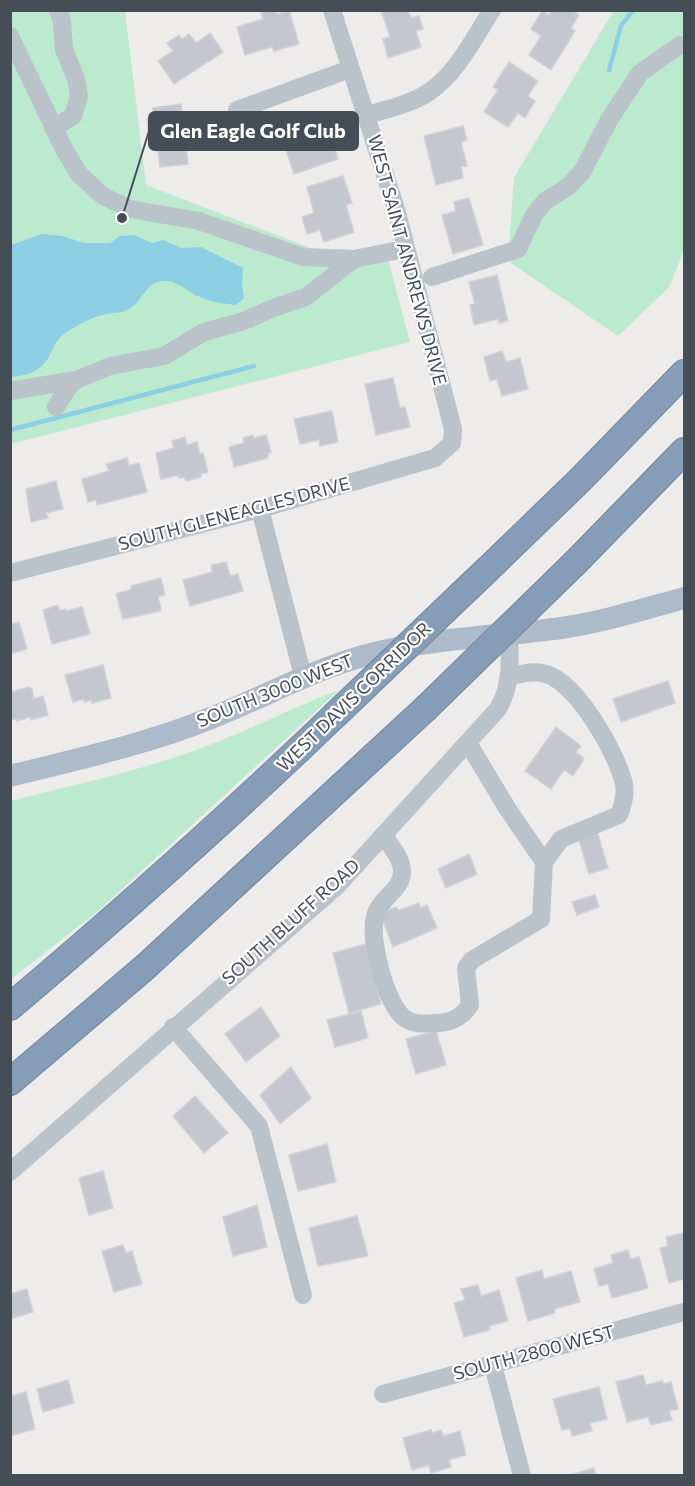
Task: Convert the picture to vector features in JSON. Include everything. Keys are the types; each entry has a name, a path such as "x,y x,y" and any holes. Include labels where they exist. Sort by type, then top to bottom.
{"highway":[{"name":"WEST DAVIS CORRIDOR","path":"10,1007 79,949 254,793 581,479 684,372"},
{"path":"10,1082 151,961 424,710 577,561 684,451"},
{"path":"10,991 79,949"},
{"path":"10,1094 58,1053 105,999"}],"main road":[{"name":"SOUTH 3000 WEST","path":"10,776 174,732 212,718 303,676 393,649 452,639 587,623 684,598"}],"street":[{"path":"53,128 74,116 79,98 76,78 64,50 62,22 58,10"},
{"name":"WEST SAINT ANDREWS DRIVE","path":"332,10 367,115 409,255 453,429 452,443"},
{"path":"367,115 429,93 453,70 492,10"},
{"path":"10,36 18,67 79,174 104,196 130,209 199,221 303,257 354,259 394,250"},
{"path":"432,277 518,249 534,215 545,201 568,188 582,172 609,120 640,73 680,45"},
{"path":"237,110 350,69"},
{"path":"10,391 76,380 110,366 164,356 204,332 244,321 306,297 354,259"},
{"path":"56,407 67,389 76,380"},
{"name":"SOUTH GLENEAGLES DRIVE","path":"10,573 260,509 435,458 452,443"},
{"path":"260,509 303,676"},
{"name":"SOUTH BLUFF ROAD","path":"10,1172 173,1027 337,886 498,709 508,689 510,676 509,634"},
{"path":"383,835 403,868 401,881 375,914 373,931 376,954 390,997 402,1016 418,1024 447,1023 463,1015 470,1005 466,968 472,960 541,919 544,862 561,838 619,815 624,801 624,785 618,767 602,734 580,702 563,685 544,673 510,676"},
{"path":"468,743 507,808 544,862"},
{"path":"173,1027 259,1126 303,1294"},
{"name":"SOUTH 2800 WEST","path":"383,1394 684,1312"},
{"path":"493,1365 522,1476"}],"green space":[{"path":"614,10 684,11 684,249 670,286 618,336 508,261 514,178"},
{"path":"11,11 125,11 146,185 334,257 386,252 410,342 11,444"},
{"path":"339,690 98,911 11,979 11,801 173,758 232,736"}],"water":[{"path":"42,234 63,236 84,243 110,243 120,236 134,235 152,243 163,240 182,248 201,247 243,268 244,298 236,305 218,302 200,297 169,281 158,282 129,309 95,317 64,334 55,343 47,360 35,371 11,377 11,245"}],"building":[{"path":"275,10 277,14 289,10 299,44 274,51 272,47 245,55 237,27 263,19 261,13"},
{"path":"381,10 408,10 411,18 419,16 423,29 416,31 421,47 388,58 383,39 390,37"},
{"path":"552,10 571,10 579,15 571,28 575,31 551,70 529,55 541,36 531,29 542,11 549,15"},
{"path":"210,33 223,52 174,84 158,61 173,51 167,43 179,35 182,39 189,34 196,43"},
{"path":"509,62 538,81 528,96 535,101 525,118 518,113 508,127 484,112 498,90 493,87"},
{"path":"181,104 188,164 160,167 156,136 149,137 147,119 154,118 153,108"},
{"path":"325,120 338,159 294,174 284,144 303,138 300,129"},
{"path":"463,126 467,140 461,142 467,166 461,167 463,178 436,185 424,136"},
{"path":"343,176 352,203 346,205 354,232 324,242 320,230 307,234 302,217 314,213 307,187"},
{"path":"469,198 483,245 453,254 442,215 456,211 454,202"},
{"path":"497,275 508,321 499,323 498,319 474,325 470,305 475,304 469,282"},
{"path":"502,351 506,362 520,358 528,389 502,396 497,379 490,381 484,357"},
{"path":"393,378 400,408 405,407 410,427 376,435 365,384"},
{"path":"332,411 338,442 320,446 319,440 300,444 294,419"},
{"path":"253,435 254,438 266,435 271,452 268,453 268,458 234,467 229,447 244,443 243,438"},
{"path":"185,437 187,445 197,442 200,454 203,453 208,472 201,474 201,477 186,481 184,477 179,478 179,475 161,479 156,453 174,448 172,441"},
{"path":"127,458 129,466 139,463 147,492 97,505 96,500 88,502 82,479 109,471 106,464"},
{"path":"56,481 63,509 46,513 48,518 31,522 26,489"},
{"path":"226,562 230,576 238,574 243,591 190,606 183,580 212,572 211,565"},
{"path":"161,578 165,595 158,597 160,611 123,619 116,594 132,589 131,586"},
{"path":"58,605 59,610 66,609 66,611 82,607 90,634 52,644 43,610"},
{"path":"19,622 27,649 10,654 10,625"},
{"path":"103,665 111,698 92,703 92,700 84,702 84,699 73,702 65,675"},
{"path":"668,681 675,703 621,722 613,699"},
{"path":"28,687 32,689 34,699 43,696 48,715 31,720 31,717 17,721 17,719 10,720 10,692"},
{"path":"556,727 581,746 576,752 584,759 573,776 564,770 551,789 525,771"},
{"path":"596,828 608,868 589,874 577,833"},
{"path":"469,854 477,874 446,888 438,869"},
{"path":"595,895 599,907 577,915 572,902"},
{"path":"419,903 420,908 427,905 437,928 393,947 380,913 396,907 399,910"},
{"path":"366,944 381,1004 349,1013 333,953"},
{"path":"261,1007 280,1036 246,1062 225,1034"},
{"path":"361,1011 368,1038 335,1047 327,1020"},
{"path":"436,1031 446,1065 416,1074 406,1039"},
{"path":"291,1067 311,1098 280,1124 260,1095"},
{"path":"195,1096 228,1133 204,1153 173,1116"},
{"path":"327,1144 336,1182 298,1191 289,1155"},
{"path":"103,1171 113,1208 89,1215 79,1178"},
{"path":"257,1205 267,1247 233,1256 223,1217"},
{"path":"357,1216 368,1256 318,1266 309,1228"},
{"path":"684,1233 684,1279 669,1283 660,1248 668,1246 666,1237"},
{"path":"123,1245 126,1253 132,1251 142,1284 114,1292 102,1251"},
{"path":"628,1250 630,1259 639,1257 648,1288 612,1298 608,1284 599,1286 594,1269 613,1263 611,1255"},
{"path":"542,1270 544,1279 571,1271 580,1302 554,1309 555,1313 528,1321 516,1278"},
{"path":"478,1285 481,1296 499,1290 508,1321 489,1326 490,1330 464,1337 454,1303 465,1300 461,1289"},
{"path":"27,1289 33,1312 10,1319 10,1294"},
{"path":"643,1375 646,1385 662,1381 663,1384 671,1382 678,1409 669,1411 672,1420 651,1425 648,1417 627,1422 616,1382"},
{"path":"68,1380 74,1403 43,1412 37,1389"},
{"path":"599,1387 607,1419 590,1423 592,1431 572,1436 570,1428 562,1430 553,1399"},
{"path":"26,1392 35,1429 10,1436 10,1396"},
{"path":"431,1430 432,1433 441,1430 443,1436 460,1431 466,1455 449,1460 451,1467 431,1473 429,1465 412,1470 403,1438"},
{"path":"594,1468 596,1476 567,1476"}],"waterway":[{"path":"609,70 621,26 633,10"},
{"path":"10,430 254,366"}],"place":[{"name":"Glen Eagle Golf Club","path":"122,218"}]}
